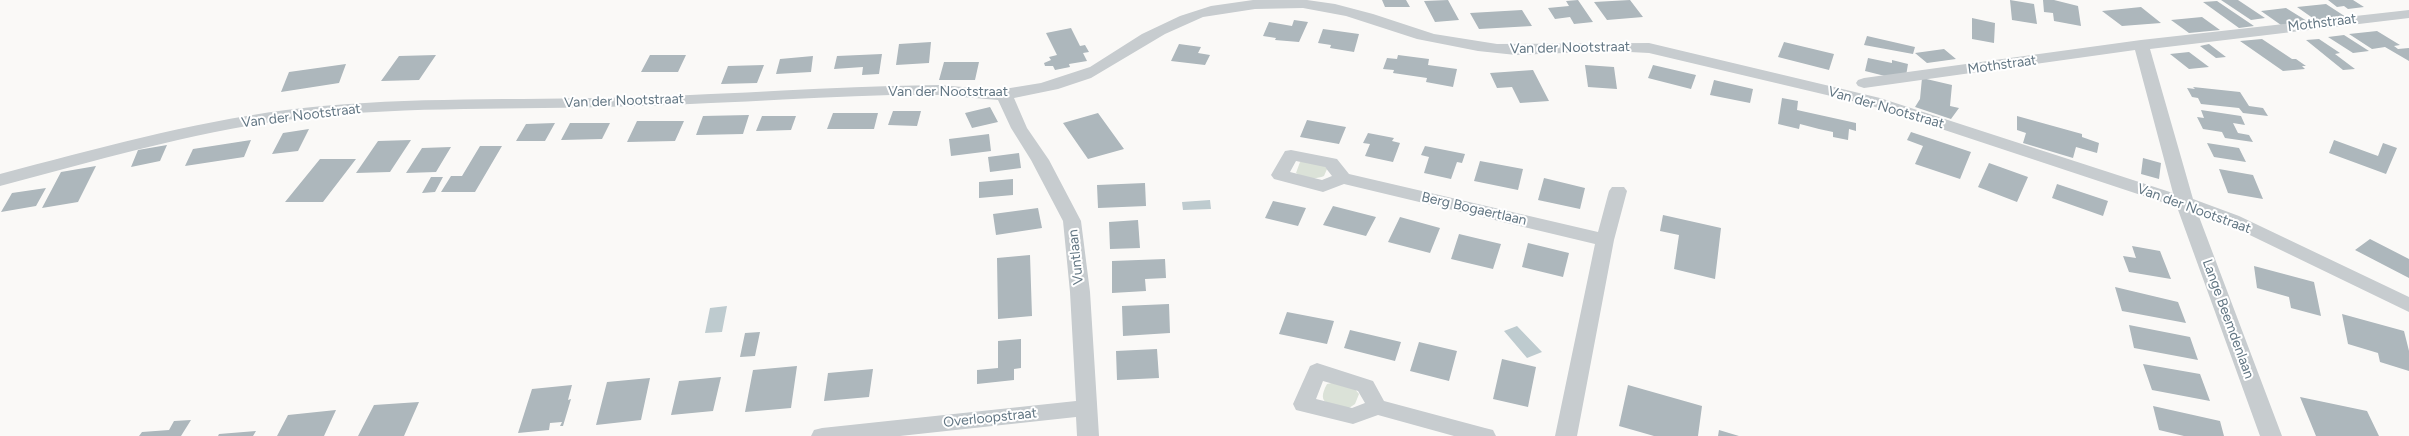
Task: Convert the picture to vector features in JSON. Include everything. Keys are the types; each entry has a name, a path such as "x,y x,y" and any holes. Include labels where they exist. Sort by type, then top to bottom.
{"street":[{"name":"Van der Nootstraat","path":"0,180 136,144 203,129 285,116 350,109 402,106 629,102 825,93 944,90 978,95 1004,94 1064,83 1100,69 1126,50 1181,20 1214,10 1260,4 1307,4 1348,11 1426,37 1492,48 1540,50 1626,46 1649,48 1874,101 2233,220 2409,305"},
{"name":"Mothstraat","path":"1864,84 2141,44 2409,14"},
{"path":"2141,44 2185,203"},
{"name":"Vuntlaan","path":"1004,94 1019,128 1040,160 1072,221 1080,292 1088,436"},
{"name":"Berg Bogaertlaan","path":"1343,178 1605,240"},
{"path":"1566,436 1605,240 1618,191"},
{"name":"Lange Beemdenlaan","path":"2185,203 2271,436"},
{"path":"1377,407 1485,436"},
{"name":"Overloopstraat","path":"822,436 1087,408"}],"shaded area":[{"path":"1305,161 1322,164 1327,169 1324,176 1310,178 1296,173 1300,162"},
{"path":"1210,200 1211,209 1183,210 1182,202"},
{"path":"727,306 722,332 705,333 710,308"},
{"path":"1517,326 1542,352 1527,358 1504,331"},
{"path":"1332,383 1353,387 1359,394 1355,404 1349,408 1327,403 1323,396 1324,391 1327,384"}],"building":[{"path":"1382,0 1406,0 1410,7 1385,7"},
{"path":"1448,0 1459,20 1435,22 1424,1"},
{"path":"1578,0 1593,22 1574,24 1570,17 1555,19 1548,8 1569,6 1566,1"},
{"path":"1630,0 1643,17 1607,20 1594,2"},
{"path":"2010,0 2034,4 2037,24 2012,20"},
{"path":"2043,0 2054,0 2078,6 2081,26 2054,21 2053,13 2044,12"},
{"path":"2221,0 2238,0 2265,18 2251,20"},
{"path":"2328,0 2353,0 2364,7 2348,9 2344,6 2337,7"},
{"path":"2217,1 2254,26 2239,28 2203,2"},
{"path":"2326,4 2346,17 2317,21 2297,7"},
{"path":"2141,7 2161,23 2122,26 2102,11"},
{"path":"2286,8 2307,21 2281,25 2261,11"},
{"path":"1522,10 1532,26 1479,29 1470,13"},
{"path":"2202,17 2220,30 2189,33 2171,20"},
{"path":"1972,18 1995,23 1994,43 1972,39"},
{"path":"1294,20 1308,22 1299,42 1275,40 1276,38 1263,36 1269,22 1292,26"},
{"path":"1071,28 1080,46 1085,45 1089,52 1083,53 1087,61 1069,64 1070,67 1055,70 1053,66 1045,66 1044,63 1051,60 1049,57 1057,55 1046,33"},
{"path":"1323,29 1359,34 1354,52 1330,48 1331,45 1318,43"},
{"path":"2377,31 2400,45 2394,46 2398,49 2409,48 2409,61 2385,47 2372,49 2349,34"},
{"path":"2344,35 2369,51 2353,53 2328,37"},
{"path":"1867,36 1915,47 1913,54 1864,45"},
{"path":"2262,39 2292,59 2296,59 2306,66 2302,66 2305,69 2283,71 2240,41"},
{"path":"2319,39 2340,53 2335,54 2355,69 2343,70 2306,40"},
{"path":"931,42 929,63 896,65 899,44"},
{"path":"1784,42 1834,54 1829,70 1778,57"},
{"path":"1179,44 1201,47 1198,53 1210,55 1205,65 1171,61"},
{"path":"2209,44 2226,57 2216,58 2200,46"},
{"path":"1944,49 1956,59 1927,63 1915,53"},
{"path":"2189,52 2209,67 2189,69 2170,54"},
{"path":"882,54 879,74 862,75 863,67 834,69 837,56"},
{"path":"436,55 419,80 381,81 399,56"},
{"path":"650,55 686,55 678,72 641,72"},
{"path":"1398,55 1429,59 1428,65 1457,69 1453,87 1426,82 1427,78 1393,73 1394,70 1383,69 1387,58 1397,59"},
{"path":"813,56 811,72 776,74 780,59"},
{"path":"1868,58 1892,63 1892,60 1908,64 1906,76 1889,77 1865,71"},
{"path":"944,62 979,62 975,80 939,80"},
{"path":"346,64 339,83 281,92 289,72"},
{"path":"764,65 757,83 721,84 728,66"},
{"path":"1585,65 1614,67 1617,89 1588,87"},
{"path":"1653,65 1696,75 1691,89 1648,78"},
{"path":"1533,70 1549,101 1520,103 1512,87 1497,88 1490,73"},
{"path":"1922,78 1952,85 1950,106 1959,108 1951,119 1915,107 1920,99"},
{"path":"1714,80 1753,89 1750,103 1710,95"},
{"path":"2193,87 2240,92 2249,106 2263,108 2268,116 2243,113 2239,108 2201,104 2198,98 2192,97 2187,88 2195,89"},
{"path":"1782,98 1798,101 1797,110 1856,123 1856,131 1849,129 1848,140 1833,137 1833,132 1800,124 1799,129 1778,124"},
{"path":"990,107 998,122 972,128 965,113"},
{"path":"2201,110 2241,116 2245,125 2233,123 2238,133 2249,135 2253,142 2225,138 2222,132 2203,129 2197,117 2204,118"},
{"path":"893,111 921,111 917,126 888,125"},
{"path":"833,113 878,113 874,129 827,129"},
{"path":"1098,113 1124,149 1088,159 1063,123"},
{"path":"749,115 743,134 696,135 703,116"},
{"path":"762,116 796,116 791,130 756,131"},
{"path":"2017,116 2082,134 2082,137 2099,143 2097,153 2076,147 2073,158 2023,143 2026,133 2017,130"},
{"path":"1307,120 1346,127 1339,144 1300,137"},
{"path":"637,121 684,121 675,141 627,142"},
{"path":"555,123 545,141 516,141 526,124"},
{"path":"570,123 610,123 602,139 561,140"},
{"path":"309,129 298,151 272,154 283,133"},
{"path":"1911,132 1971,152 1960,179 1915,164 1923,146 1907,140"},
{"path":"1368,133 1394,138 1392,141 1400,143 1393,162 1365,156 1370,144 1363,143"},
{"path":"989,134 991,151 951,156 949,139"},
{"path":"251,140 244,157 185,166 193,149"},
{"path":"411,140 390,172 356,173 378,141"},
{"path":"2334,140 2378,156 2383,143 2397,148 2386,174 2329,153"},
{"path":"2207,143 2239,148 2246,162 2214,157"},
{"path":"167,145 160,161 131,167 138,150"},
{"path":"480,146 502,146 475,192 441,192 451,176 462,176"},
{"path":"1425,146 1465,154 1462,163 1457,162 1451,179 1424,173 1429,157 1421,155"},
{"path":"451,147 436,172 406,173 422,148"},
{"path":"1019,153 1021,168 990,172 988,157"},
{"path":"2143,158 2161,163 2159,179 2141,174"},
{"path":"320,159 356,159 323,202 285,202"},
{"path":"1480,161 1523,169 1518,190 1474,181"},
{"path":"1989,163 2028,177 2017,202 1978,187"},
{"path":"96,166 78,202 42,208 61,172"},
{"path":"2219,169 2253,175 2263,199 2228,193"},
{"path":"431,177 443,177 435,192 422,193"},
{"path":"1544,178 1585,188 1580,209 1538,200"},
{"path":"1013,179 1013,195 979,198 979,182"},
{"path":"1145,183 1146,206 1098,208 1097,185"},
{"path":"2057,184 2108,201 2103,216 2052,198"},
{"path":"46,188 36,206 1,212 12,193"},
{"path":"1273,201 1306,208 1298,226 1265,218"},
{"path":"1333,206 1376,217 1366,236 1323,225"},
{"path":"1038,208 1042,228 996,235 993,214"},
{"path":"1663,215 1721,228 1715,279 1674,269 1679,235 1660,231"},
{"path":"1400,217 1440,228 1430,253 1388,242"},
{"path":"1138,220 1140,248 1110,249 1109,222"},
{"path":"1459,234 1501,244 1493,269 1451,259"},
{"path":"2370,239 2409,259 2409,278 2355,250"},
{"path":"1528,243 1569,253 1563,277 1522,267"},
{"path":"2132,246 2160,251 2171,279 2129,272 2123,256 2136,258"},
{"path":"1030,255 1032,316 998,319 997,258"},
{"path":"1165,259 1166,278 1145,279 1146,291 1112,293 1112,261"},
{"path":"2254,266 2314,282 2321,316 2291,308 2289,297 2257,288"},
{"path":"2115,287 2178,302 2186,323 2122,311"},
{"path":"1169,304 1170,333 1123,336 1122,306"},
{"path":"1287,312 1334,321 1327,344 1279,334"},
{"path":"2342,314 2404,331 2409,351 2409,371 2380,362 2378,353 2348,344"},
{"path":"2129,325 2190,337 2198,360 2134,348"},
{"path":"1350,330 1401,342 1395,361 1344,348"},
{"path":"760,332 755,356 740,357 745,333"},
{"path":"1021,339 1021,368 1014,369 1014,380 977,384 977,370 998,368 998,341"},
{"path":"1419,342 1457,351 1449,381 1410,371"},
{"path":"1157,349 1159,378 1117,380 1116,351"},
{"path":"1502,359 1536,367 1528,407 1493,399"},
{"path":"2143,364 2200,374 2210,401 2152,390"},
{"path":"797,366 791,408 745,412 753,370"},
{"path":"873,369 869,397 824,401 828,373"},
{"path":"721,377 713,411 671,415 679,381"},
{"path":"650,378 641,420 596,425 607,382"},
{"path":"572,385 568,400 571,399 563,426 560,426 562,422 550,423 549,430 518,433 532,389"},
{"path":"1628,385 1702,406 1698,436 1654,436 1619,426"},
{"path":"2300,397 2367,411 2379,436 2316,436"},
{"path":"419,402 404,436 358,436 374,405"},
{"path":"2153,406 2220,421 2224,436 2184,436 2159,430"},
{"path":"336,410 324,436 277,436 288,415"},
{"path":"191,420 181,436 139,436 142,432 169,430 174,421"},
{"path":"1719,430 1739,436 1718,436"},
{"path":"256,431 253,436 218,436 219,434"}]}
